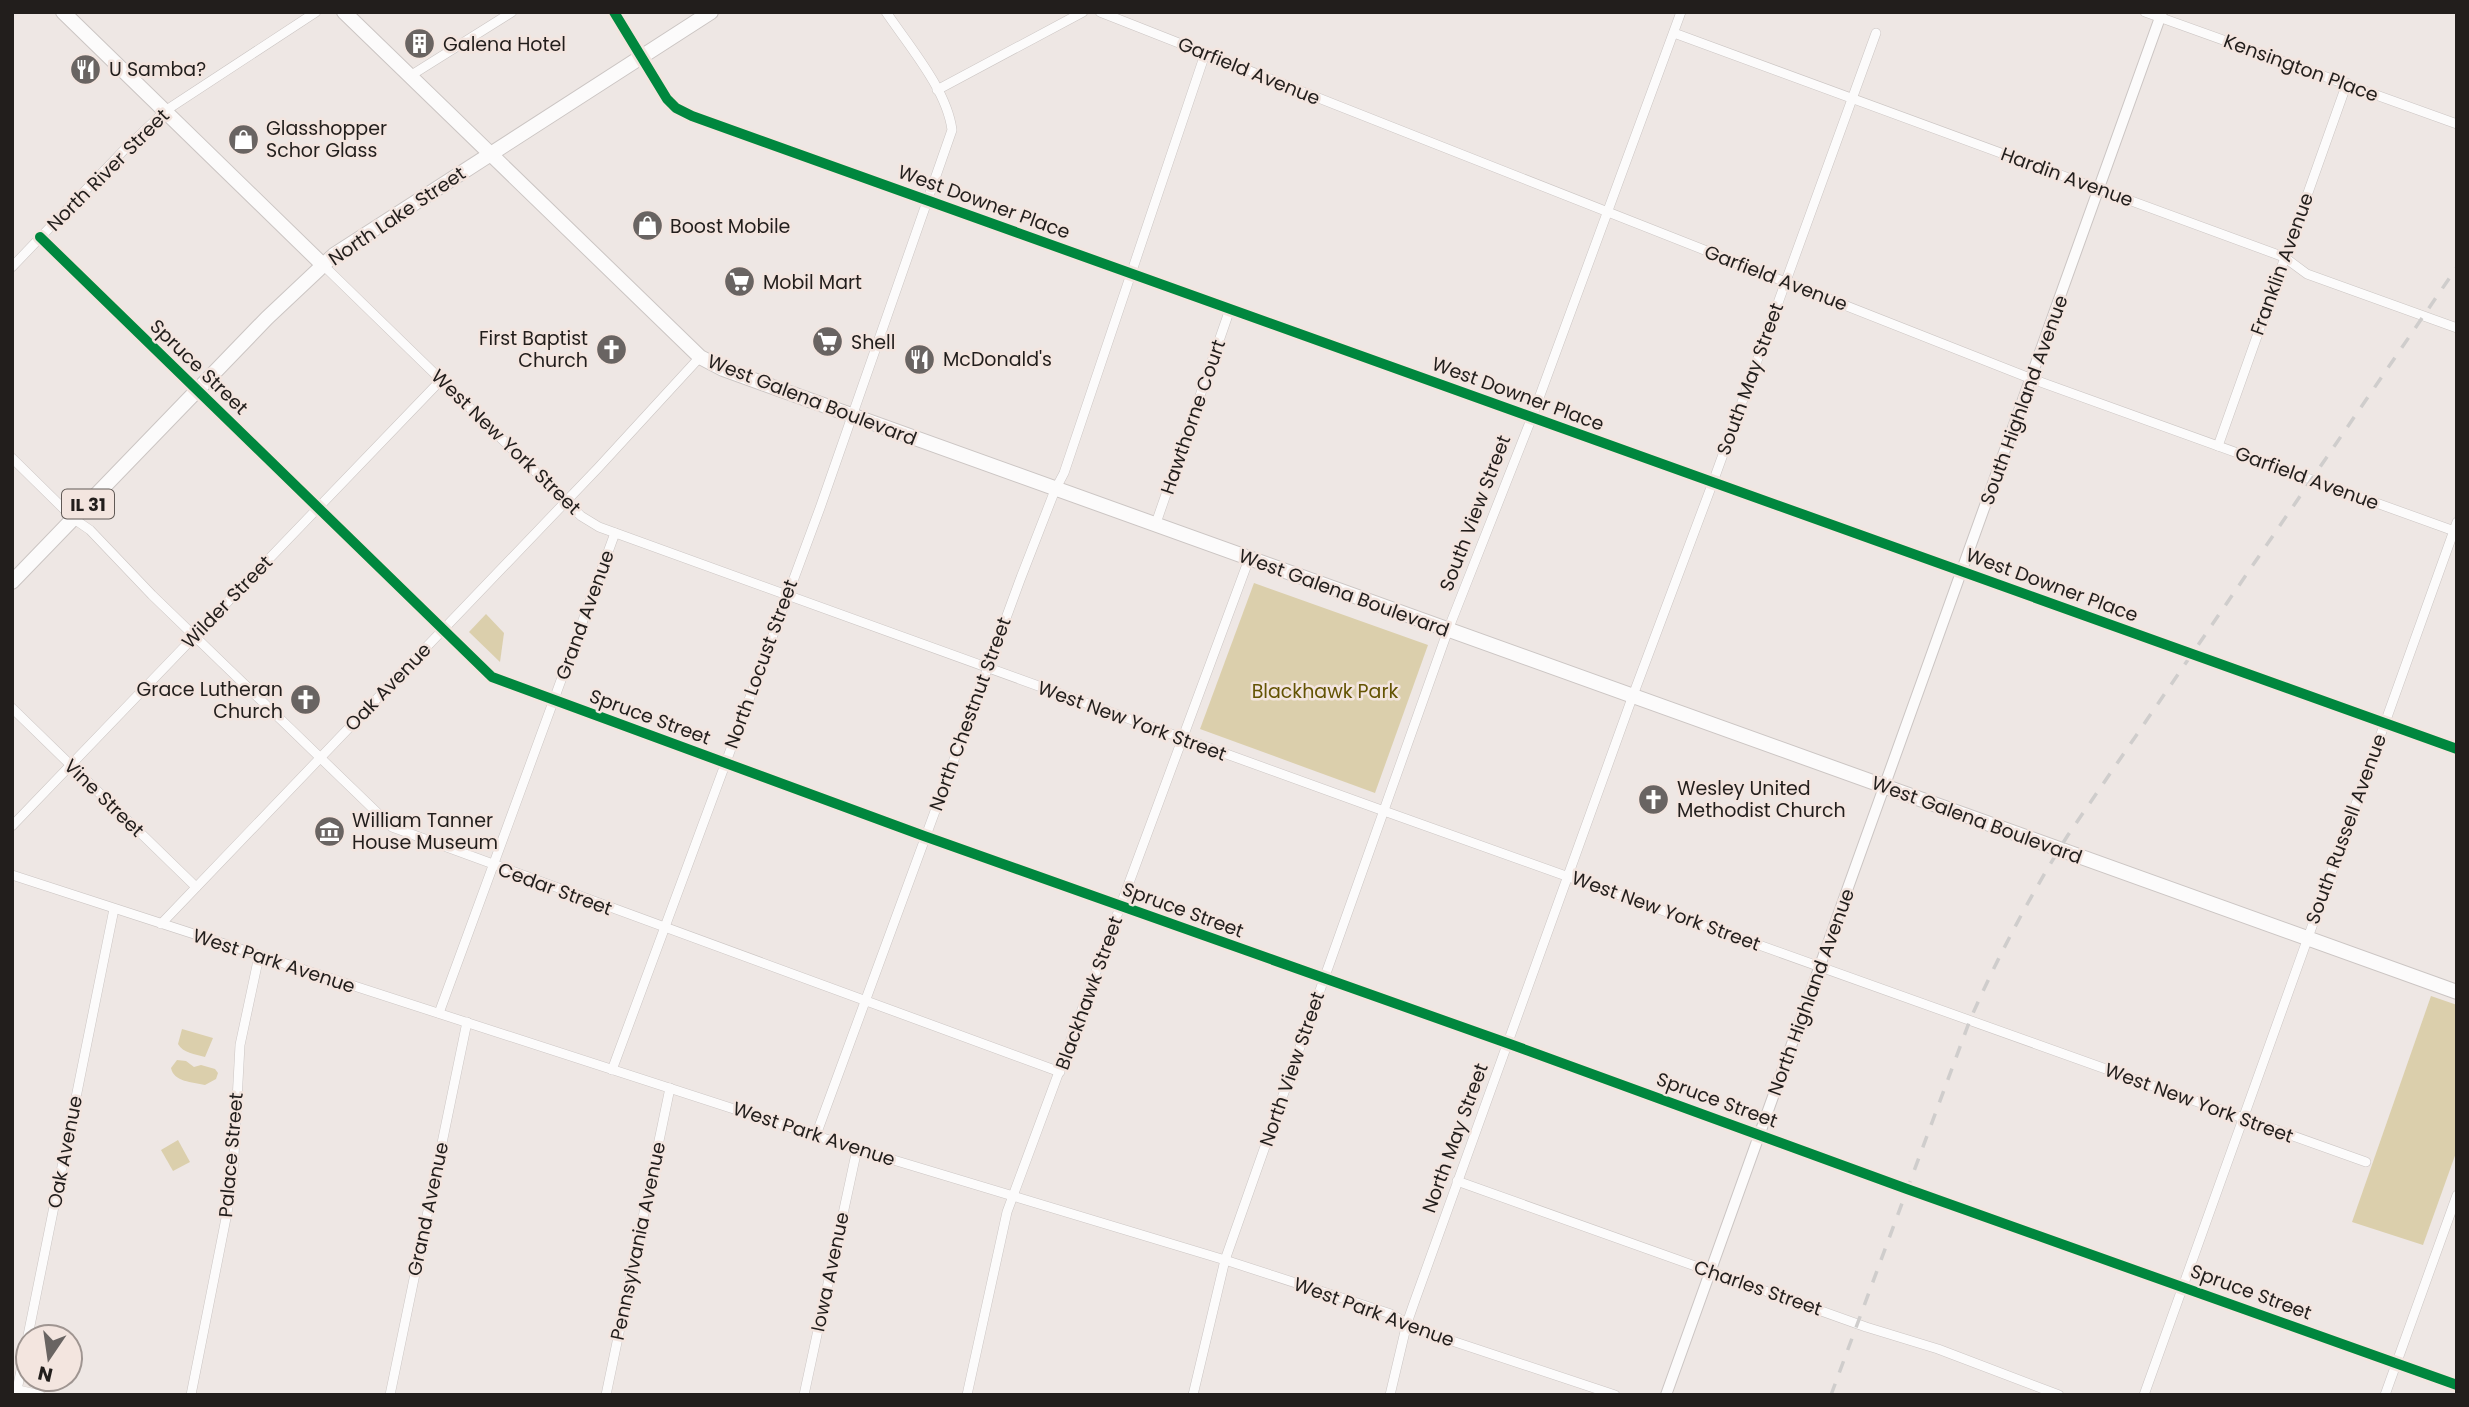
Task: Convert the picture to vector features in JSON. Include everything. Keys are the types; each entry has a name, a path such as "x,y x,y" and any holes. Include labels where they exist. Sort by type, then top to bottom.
{"main road":[{"name":"West New York Street","path":"63,12 323,265"},
{"name":"West Galena Boulevard","path":"344,12 700,357 723,369 1632,698 2457,992"},
{"name":"IL 31","path":"491,152 710,12"},
{"name":"North Lake Street","path":"12,582 283,302 334,255 491,152"}],"street":[{"name":"North River Street","path":"12,267 165,111 316,12"},
{"path":"410,76 512,12"},
{"name":"West Downer Place","path":"614,12 667,99 676,108 928,201 2457,749"},
{"name":"North Locust Street","path":"612,1070 852,417 952,130 950,116 937,90 887,12"},
{"path":"937,90 1083,12"},
{"name":"Garfield Avenue","path":"1100,12 2032,379 2456,528"},
{"name":"South View Street","path":"1448,630 1532,417 1681,12"},
{"name":"Kensington Place","path":"2145,12 2161,15 2457,124"},
{"name":"South Highland Avenue","path":"1886,787 2161,15"},
{"name":"Hardin Avenue","path":"1674,33 2284,257 2307,274 2457,328"},
{"name":"South May Street","path":"1632,698 1875,33"},
{"name":"North Chestnut Street","path":"816,1135 925,836 1055,490 1064,473 1205,54"},
{"name":"Franklin Avenue","path":"2218,446 2347,83"},
{"name":"Spruce Street","path":"40,237 492,677 925,836 2457,1385"},
{"name":"West New York Street","path":"323,265 589,522 988,669 2366,1162"},
{"name":"Hawthorne Court","path":"1155,526 1230,309"},
{"name":"Oak Avenue","path":"161,924 700,357"},
{"name":"Wilder Street","path":"12,826 442,379"},
{"name":"Cedar Street","path":"12,458 74,519 90,530 319,759 392,827 493,867 1060,1072"},
{"name":"South Russell Avenue","path":"2144,1395 2306,938 2456,528"},
{"name":"Grand Avenue","path":"439,1013 615,533"},
{"name":"Blackhawk Street","path":"967,1395 1007,1212 1249,559"},
{"name":"North View Street","path":"1193,1395 1225,1260 1448,630"},
{"name":"North May Street","path":"1390,1395 1407,1324 1632,698"},
{"name":"Vine Street","path":"12,708 196,887"},
{"name":"North Highland Avenue","path":"1666,1395 1886,787"},
{"name":"West Park Avenue","path":"12,875 857,1149 1225,1260 1391,1314 1419,1330 1615,1395"},
{"name":"Oak Avenue","path":"29,1323 114,909"},
{"name":"Palace Street","path":"191,1395 228,1213 233,1174 240,1045 259,956"},
{"name":"Grand Avenue","path":"390,1395 467,1023"},
{"name":"Pennsylvania Avenue","path":"606,1395 670,1088"},
{"name":"Iowa Avenue","path":"804,1395 857,1149"},
{"name":"Charles Street","path":"1457,1181 1873,1329 1938,1349 2059,1395"},
{"path":"2385,1395 2457,1195"}],"green space":[{"name":"Blackhawk Park","path":"1254,583 1428,645 1375,793 1200,729"},
{"path":"486,614 504,633 500,662 469,632"},
{"path":"2431,996 2457,1005 2457,1150 2423,1245 2352,1222"},
{"path":"182,1029 213,1038 205,1057 180,1047 178,1044"},
{"path":"177,1060 186,1061 194,1067 201,1065 215,1069 218,1073 216,1079 205,1085 180,1079 171,1068"},
{"path":"178,1140 190,1162 173,1171 161,1150"}],"railway":[{"path":"1831,1395 1970,1020 2028,903 2068,835 2457,267"}],"cycle path":[{"path":"614,12 667,99 676,108 692,116 2457,749"},
{"path":"40,237 492,677 924,836 2457,1385"}],"place":[{"name":"Galena Hotel","path":"420,44"},
{"name":"U Samba?","path":"86,69"},
{"name":"Glasshopper Schor Glass","path":"243,139"},
{"name":"Boost Mobile","path":"647,226"},
{"name":"Mobil Mart","path":"740,282"},
{"name":"Shell","path":"828,342"},
{"name":"First Baptist Church","path":"611,349"},
{"name":"McDonald's","path":"920,359"},
{"name":"Grace Lutheran Church","path":"306,700"},
{"name":"Wesley United Methodist Church","path":"1654,799"},
{"name":"William Tanner House Museum","path":"329,831"}]}
